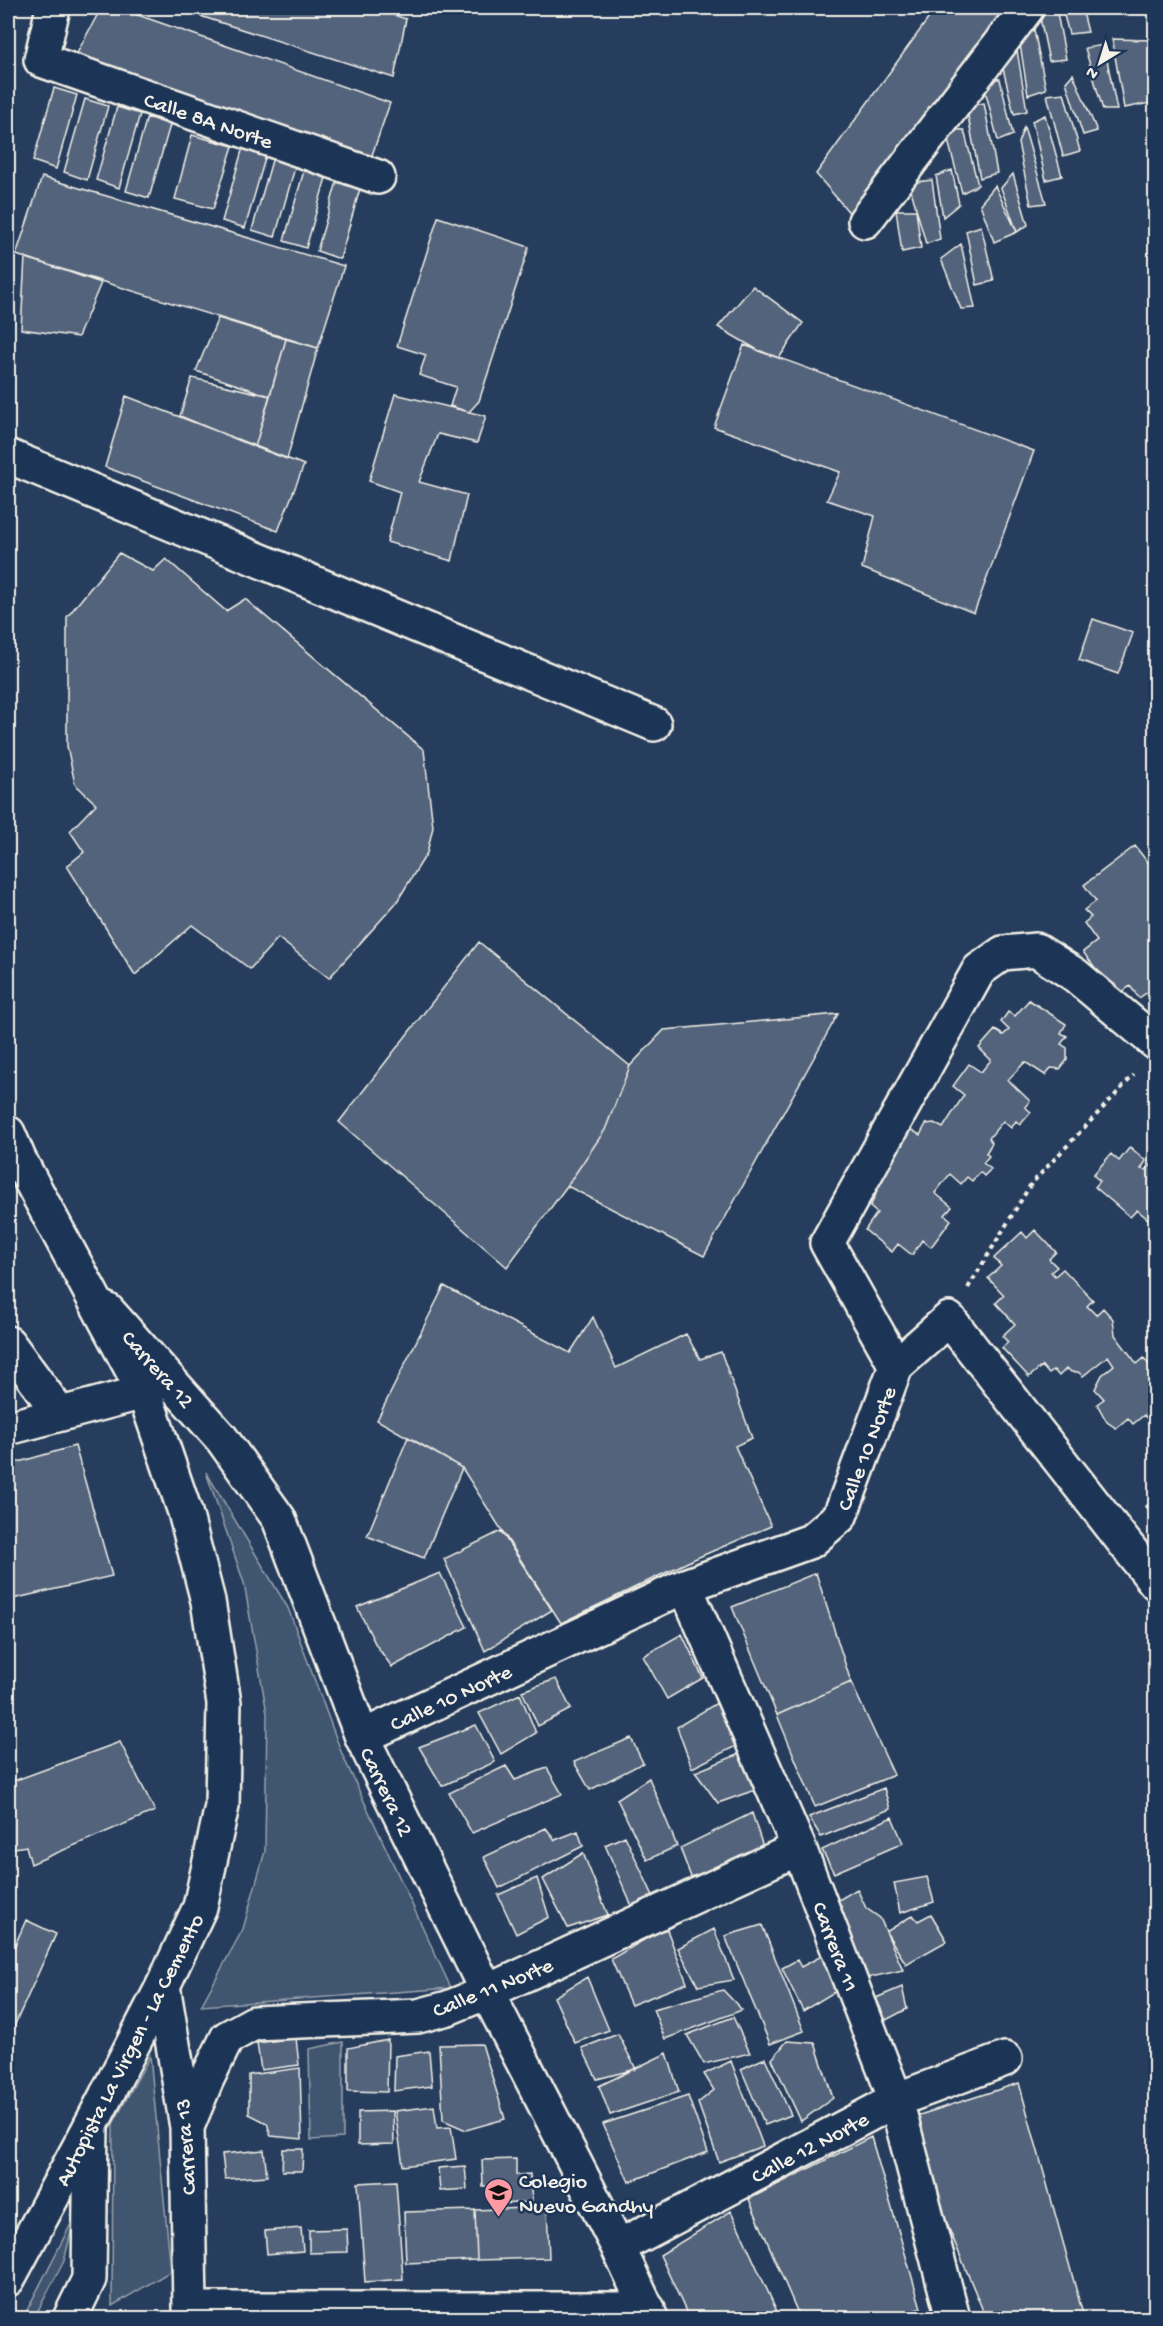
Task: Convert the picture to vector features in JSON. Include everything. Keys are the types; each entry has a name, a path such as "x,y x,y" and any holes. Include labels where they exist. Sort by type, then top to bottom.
{"street":[{"name":"Calle 8A Norte","path":"53,8 40,60 378,177"},
{"path":"865,221 1027,8"},
{"path":"8,456 654,724"},
{"path":"896,1366 826,1243 979,970 1003,953 1036,950 1075,975 1148,1056"},
{"name":"Autopista La Virgen - La Cemento","path":"8,1133 19,1159 144,1392 185,1512 208,1601 224,1703 222,1806 200,1907 163,1986 92,2125 8,2279"},
{"name":"Carrera 12","path":"90,1291 222,1439 279,1519 362,1737 487,1992 618,2247 649,2314"},
{"path":"949,1319 1155,1583"},
{"name":"Calle 10 Norte","path":"362,1737 685,1587 811,1541 840,1516 896,1366 949,1319"},
{"path":"8,1343 60,1414"},
{"path":"8,1428 144,1392"},
{"name":"Carrera 11","path":"685,1587 799,1848 896,2100 953,2319"},
{"name":"Calle 11 Norte","path":"187,2127 227,2038 254,2023 418,2016 447,2008 487,1992 799,1848"},
{"name":"Carrera 13","path":"163,1986 187,2127 190,2309 649,2314"},
{"name":"Calle 12 Norte","path":"618,2247 896,2100 1005,2059"},
{"path":"90,2319 92,2125"},
{"path":"70,2319 89,2279"}],"path":[{"path":"949,1319 1031,1184 1148,1056"}],"shaded area":[{"path":"206,1472 288,1608 342,1754 451,1988 201,2006 243,1929 265,1851 267,1713 244,1583"},
{"path":"343,2042 343,2138 311,2140 309,2049"},
{"path":"150,2056 171,2271 112,2306 113,2124"},
{"path":"75,2216 64,2261 34,2318 23,2318"}],"building":[{"path":"101,8 118,8 390,103 371,158 75,57"},
{"path":"175,8 373,8 406,19 394,78"},
{"path":"936,8 1011,8 853,217 816,174"},
{"path":"1038,8 1056,8 1066,59 1049,61"},
{"path":"1062,8 1082,8 1088,32 1069,34"},
{"path":"1032,20 1046,89 1028,95 1018,31"},
{"path":"1112,39 1152,40 1156,58 1156,102 1124,108"},
{"path":"1104,45 1117,110 1103,110 1085,48"},
{"path":"1017,50 1027,111 1014,114 999,52"},
{"path":"1073,74 1097,131 1083,135 1066,82"},
{"path":"982,78 1000,79 1013,135 998,141"},
{"path":"54,88 77,95 56,169 33,161"},
{"path":"1064,93 1080,151 1063,156 1047,95"},
{"path":"85,99 108,106 87,180 64,172"},
{"path":"984,103 997,173 980,178 966,106"},
{"path":"117,107 140,114 119,188 96,180"},
{"path":"1045,115 1062,176 1046,180 1032,121"},
{"path":"147,117 170,125 149,198 126,191"},
{"path":"1024,127 1046,203 1031,205 1018,143"},
{"path":"945,129 964,130 978,185 962,193"},
{"path":"192,135 233,146 213,209 175,199"},
{"path":"243,147 266,155 245,228 222,221"},
{"path":"273,157 296,164 275,237 252,230"},
{"path":"305,167 327,174 306,248 284,241"},
{"path":"952,170 959,204 943,217 936,176"},
{"path":"1013,174 1028,225 1017,232 1001,188"},
{"path":"42,177 344,266 318,348 16,255"},
{"path":"338,178 361,185 340,259 317,251"},
{"path":"932,180 940,239 926,244 909,183"},
{"path":"995,186 1017,232 994,242 980,204"},
{"path":"896,210 916,210 921,248 902,252"},
{"path":"438,217 529,247 479,401 469,412 450,406 456,387 419,375 426,355 397,346"},
{"path":"981,226 994,281 977,285 966,231"},
{"path":"961,244 975,308 961,309 941,259"},
{"path":"25,257 101,283 78,337 21,329"},
{"path":"753,286 803,323 779,358 761,352 718,327"},
{"path":"218,318 286,339 270,396 196,371"},
{"path":"286,339 318,348 287,459 255,447"},
{"path":"744,345 1034,451 974,613 862,568 875,516 827,500 840,472 714,427"},
{"path":"192,378 270,396 255,447 180,416"},
{"path":"395,394 486,416 477,443 438,434 419,482 467,495 452,561 387,542 400,492 369,481"},
{"path":"126,396 304,465 278,531 105,467"},
{"path":"119,553 153,571 166,559 226,611 245,599 424,750 433,827 427,853 396,903 329,978 278,938 250,969 192,925 135,975 67,866 84,852 70,831 96,804 75,784 67,746 67,617"},
{"path":"1093,619 1133,633 1118,674 1079,660"},
{"path":"1135,846 1156,873 1156,986 1139,998 1130,986 1117,996 1083,952 1097,941 1084,923 1091,917 1084,910 1096,901 1084,885"},
{"path":"479,942 630,1066 605,1130 507,1267 339,1122"},
{"path":"1029,1000 1066,1024 1061,1033 1067,1036 1061,1044 1067,1048 1067,1060 1060,1069 1051,1068 1045,1075 1025,1062 1008,1080 1030,1101 1025,1107 1031,1112 1020,1125 1016,1121 1011,1128 1003,1121 989,1138 992,1143 986,1153 989,1156 983,1163 991,1169 984,1176 980,1172 972,1181 967,1177 961,1184 950,1174 935,1193 952,1207 945,1215 951,1220 931,1247 922,1240 912,1255 898,1244 892,1252 865,1230 877,1213 870,1207 876,1194 867,1186 903,1125 920,1135 926,1124 934,1123 943,1128 964,1095 953,1086 969,1064 981,1072 991,1060 979,1048 995,1030 1003,1035 1009,1030 1001,1022 1008,1012 1015,1016"},
{"path":"838,1014 704,1256 567,1186 605,1130 630,1066 664,1030"},
{"path":"1130,1147 1146,1161 1141,1169 1146,1170 1151,1165 1156,1169 1156,1257 1151,1252 1152,1245 1148,1242 1154,1235 1148,1230 1154,1224 1137,1210 1130,1217 1095,1187 1100,1181 1093,1175 1111,1154 1119,1161"},
{"path":"1035,1230 1056,1252 1049,1259 1057,1267 1051,1272 1055,1276 1063,1269 1093,1300 1087,1306 1096,1315 1103,1308 1113,1319 1115,1335 1137,1364 1144,1358 1149,1365 1156,1362 1154,1427 1144,1415 1133,1424 1128,1418 1116,1428 1107,1422 1097,1404 1104,1399 1095,1389 1102,1375 1114,1365 1108,1356 1083,1376 1067,1368 1059,1376 1054,1370 1049,1374 1042,1366 1029,1377 1002,1348 1008,1342 1002,1336 1015,1324 996,1303 1004,1295 988,1278 1001,1266 994,1258 1022,1232 1027,1238"},
{"path":"444,1286 570,1353 593,1317 616,1368 686,1334 700,1359 721,1352 752,1438 735,1446 771,1526 692,1560 561,1623 462,1468 377,1420"},
{"path":"408,1437 462,1468 424,1558 367,1536"},
{"path":"75,1446 112,1576 8,1600 8,1465"},
{"path":"501,1531 552,1610 485,1651 444,1559"},
{"path":"440,1573 467,1627 392,1667 376,1645 357,1607"},
{"path":"816,1573 851,1682 777,1715 732,1607"},
{"path":"682,1634 703,1678 667,1699 643,1656"},
{"path":"556,1679 571,1709 538,1726 522,1691"},
{"path":"851,1682 894,1775 815,1807 777,1715"},
{"path":"520,1694 536,1733 501,1754 479,1713"},
{"path":"720,1701 738,1745 692,1768 677,1727"},
{"path":"476,1725 495,1762 442,1786 419,1747"},
{"path":"631,1738 643,1763 590,1790 574,1762"},
{"path":"120,1742 155,1811 31,1864 26,1846 8,1849 8,1783"},
{"path":"742,1753 755,1790 718,1803 695,1772"},
{"path":"506,1766 515,1780 547,1768 562,1794 472,1833 449,1793"},
{"path":"649,1778 677,1846 647,1860 617,1799"},
{"path":"884,1788 890,1809 821,1837 809,1817"},
{"path":"752,1813 764,1850 691,1877 680,1848"},
{"path":"892,1817 903,1843 834,1873 822,1850"},
{"path":"546,1828 555,1840 578,1831 583,1846 499,1888 484,1857"},
{"path":"625,1836 655,1900 634,1911 605,1845"},
{"path":"583,1853 608,1915 568,1928 543,1879"},
{"path":"927,1877 934,1902 900,1913 894,1883"},
{"path":"537,1878 549,1917 516,1934 498,1895"},
{"path":"857,1889 866,1908 880,1918 903,1970 867,1978 835,1902"},
{"path":"931,1914 947,1941 906,1964 886,1932 913,1915 918,1921"},
{"path":"26,1920 56,1934 11,2033 8,2032 8,1961"},
{"path":"762,1925 804,2031 770,2044 725,1936"},
{"path":"666,1927 687,1983 631,2005 611,1959"},
{"path":"714,1929 734,1980 698,1986 678,1948"},
{"path":"827,1953 841,1988 803,2011 782,1968 797,1960 801,1967"},
{"path":"587,1977 609,2030 575,2043 554,1997"},
{"path":"902,1987 907,2009 886,2020 876,1998"},
{"path":"723,1990 742,2010 665,2039 653,2009"},
{"path":"733,2017 750,2053 704,2064 687,2035"},
{"path":"618,2034 636,2069 597,2079 582,2048"},
{"path":"296,2038 299,2065 261,2070 257,2043"},
{"path":"388,2040 387,2092 348,2091 348,2048"},
{"path":"787,2041 815,2043 833,2098 801,2121 772,2059"},
{"path":"482,2044 505,2119 466,2130 443,2120 439,2045"},
{"path":"429,2051 432,2086 394,2091 395,2056"},
{"path":"667,2053 679,2092 610,2115 599,2086"},
{"path":"765,2058 791,2115 765,2125 741,2069"},
{"path":"731,2061 763,2146 719,2162 698,2103 714,2090 704,2074"},
{"path":"300,2068 302,2139 271,2136 267,2123 249,2114 249,2075"},
{"path":"1019,2083 1084,2318 986,2318 904,2120"},
{"path":"688,2096 708,2152 629,2182 603,2124"},
{"path":"434,2106 437,2128 451,2127 456,2159 403,2166 395,2111"},
{"path":"393,2111 394,2144 358,2145 358,2112"},
{"path":"871,2137 921,2308 896,2318 800,2318 749,2199"},
{"path":"283,2149 303,2149 302,2171 282,2171"},
{"path":"264,2150 267,2176 225,2179 222,2154"},
{"path":"516,2159 516,2175 530,2174 532,2202 499,2204 498,2186 483,2187 482,2160"},
{"path":"465,2166 467,2189 440,2191 438,2168"},
{"path":"396,2181 403,2279 365,2282 358,2183"},
{"path":"547,2207 549,2258 477,2260 475,2210"},
{"path":"475,2210 477,2260 406,2263 404,2212"},
{"path":"731,2211 780,2318 689,2318 660,2255"},
{"path":"301,2228 303,2251 267,2254 265,2231"},
{"path":"347,2229 348,2252 309,2253 309,2230"}],"place":[{"name":"Colegio Nuevo Gandhy","path":"498,2218"}]}
